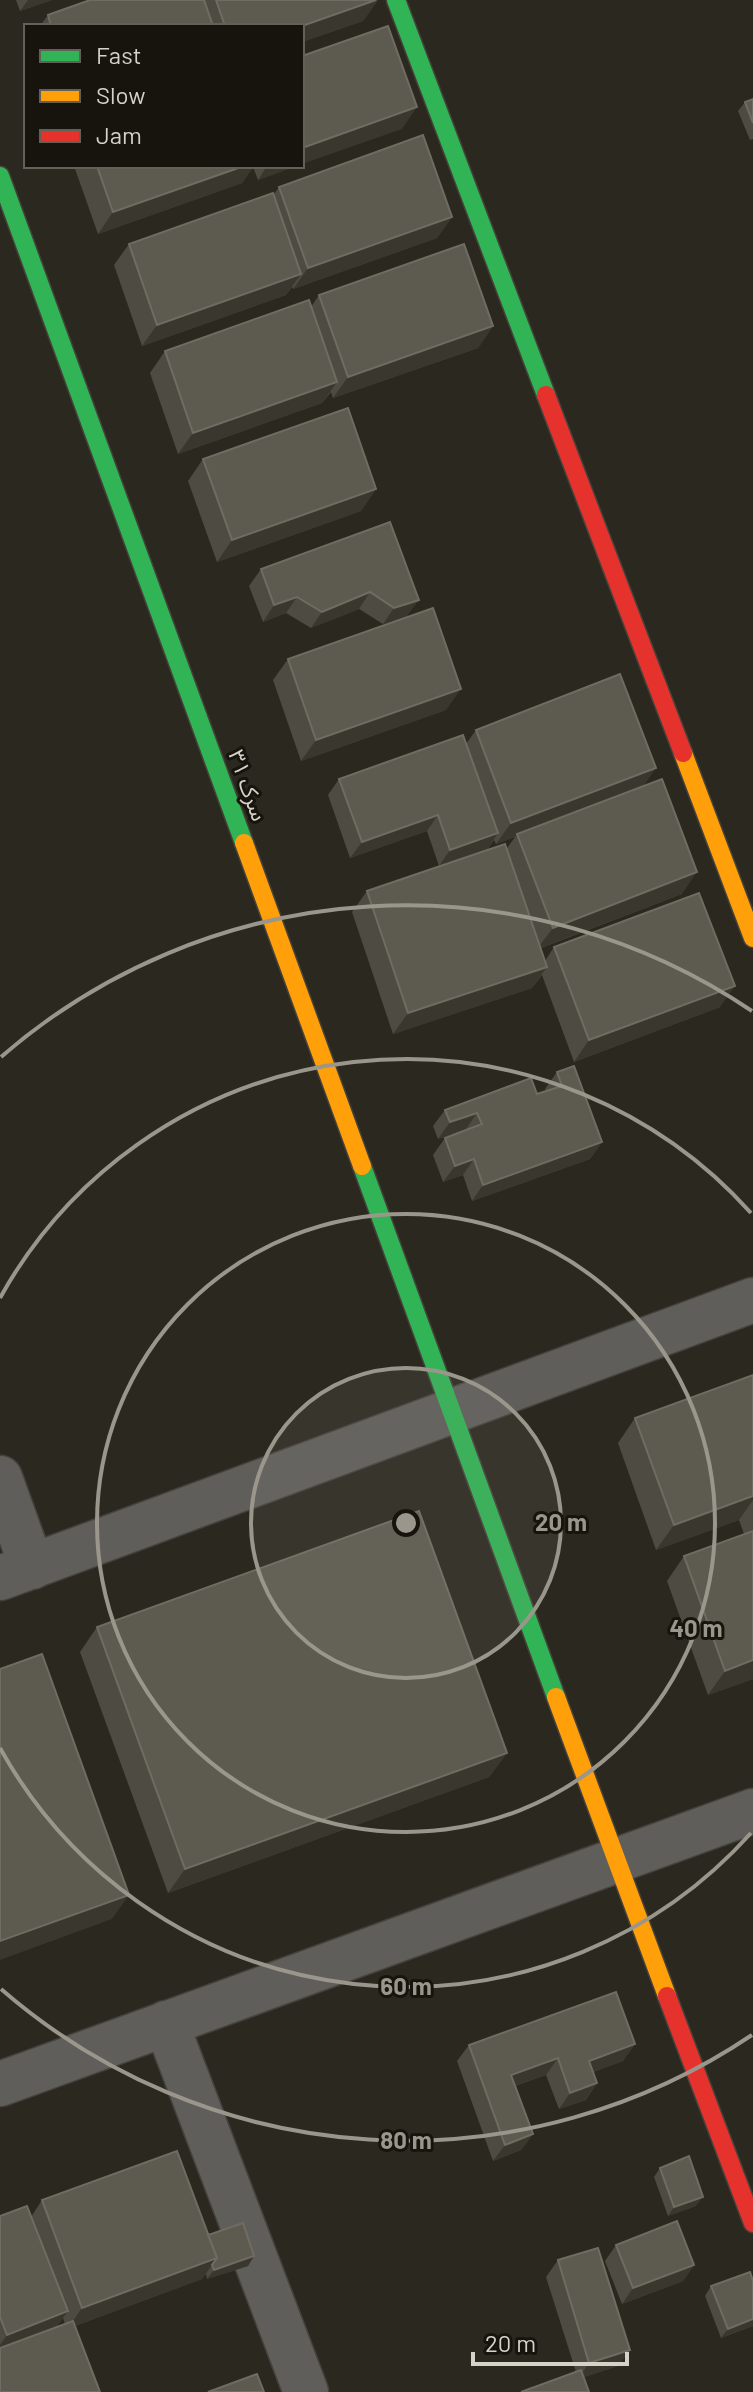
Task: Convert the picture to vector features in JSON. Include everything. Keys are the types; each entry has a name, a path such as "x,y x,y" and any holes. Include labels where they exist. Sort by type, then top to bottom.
{"street":[{"path":"396,0 753,938"},
{"name":"سرک ۳۱","path":"0,176 616,1861 753,2223"},
{"path":"0,1478 16,1572 753,1300"},
{"path":"0,2084 753,1811"},
{"path":"166,2023 306,2392"}],"building":[{"path":"90,0 204,0 212,24 50,24 48,15"},
{"path":"216,0 376,0 304,25 224,24"},
{"path":"388,26 417,107 304,147 304,55"},
{"path":"753,99 753,123 745,102"},
{"path":"423,135 452,217 308,268 279,187"},
{"path":"98,168 238,168 113,212"},
{"path":"273,193 301,274 157,325 129,244"},
{"path":"464,244 493,326 348,377 319,295"},
{"path":"309,300 337,382 193,433 165,351"},
{"path":"348,408 376,489 232,540 203,459"},
{"path":"390,522 419,600 394,608 370,592 322,612 297,597 274,605 261,569"},
{"path":"433,608 461,689 316,740 288,659"},
{"path":"620,674 656,768 511,823 476,730"},
{"path":"463,735 498,833 450,850 438,815 362,842 339,779"},
{"path":"662,779 697,872 553,928 517,834"},
{"path":"505,844 547,967 408,1013 367,891"},
{"path":"699,893 735,986 589,1040 554,947"},
{"path":"574,1066 602,1142 483,1185 474,1159 455,1166 445,1138 482,1124 477,1113 450,1122 445,1110 531,1078 537,1094 562,1086 557,1072"},
{"path":"753,1375 753,1496 674,1525 635,1418"},
{"path":"419,1511 507,1753 185,1869 97,1627"},
{"path":"753,1531 753,1660 725,1671 684,1556"},
{"path":"42,1654 129,1895 0,1941 0,1669"},
{"path":"616,1992 635,2044 589,2061 597,2083 570,2093 558,2058 511,2075 533,2134 505,2145 469,2045"},
{"path":"177,2151 217,2258 82,2308 42,2200"},
{"path":"689,2156 703,2197 674,2207 660,2168"},
{"path":"27,2206 68,2311 7,2335 0,2317 0,2216"},
{"path":"677,2221 694,2265 633,2288 616,2245"},
{"path":"243,2223 254,2256 214,2270 212,2265 217,2258 208,2235"},
{"path":"598,2248 630,2350 589,2363 558,2260"},
{"path":"750,2272 753,2281 753,2319 728,2329 711,2286"},
{"path":"73,2321 100,2392 0,2392 0,2348"},
{"path":"581,2370 589,2392 521,2392"},
{"path":"257,2374 264,2392 208,2392"}],"traffic: fast":[{"path":"396,0 546,395"},
{"path":"0,176 244,843"},
{"path":"362,1166 556,1697"}],"traffic: slow":[{"path":"683,753 753,938"},
{"path":"244,843 362,1166"},
{"path":"556,1697 667,1996"}],"traffic: jam":[{"path":"546,395 683,753"},
{"path":"667,1996 753,2223"}]}
